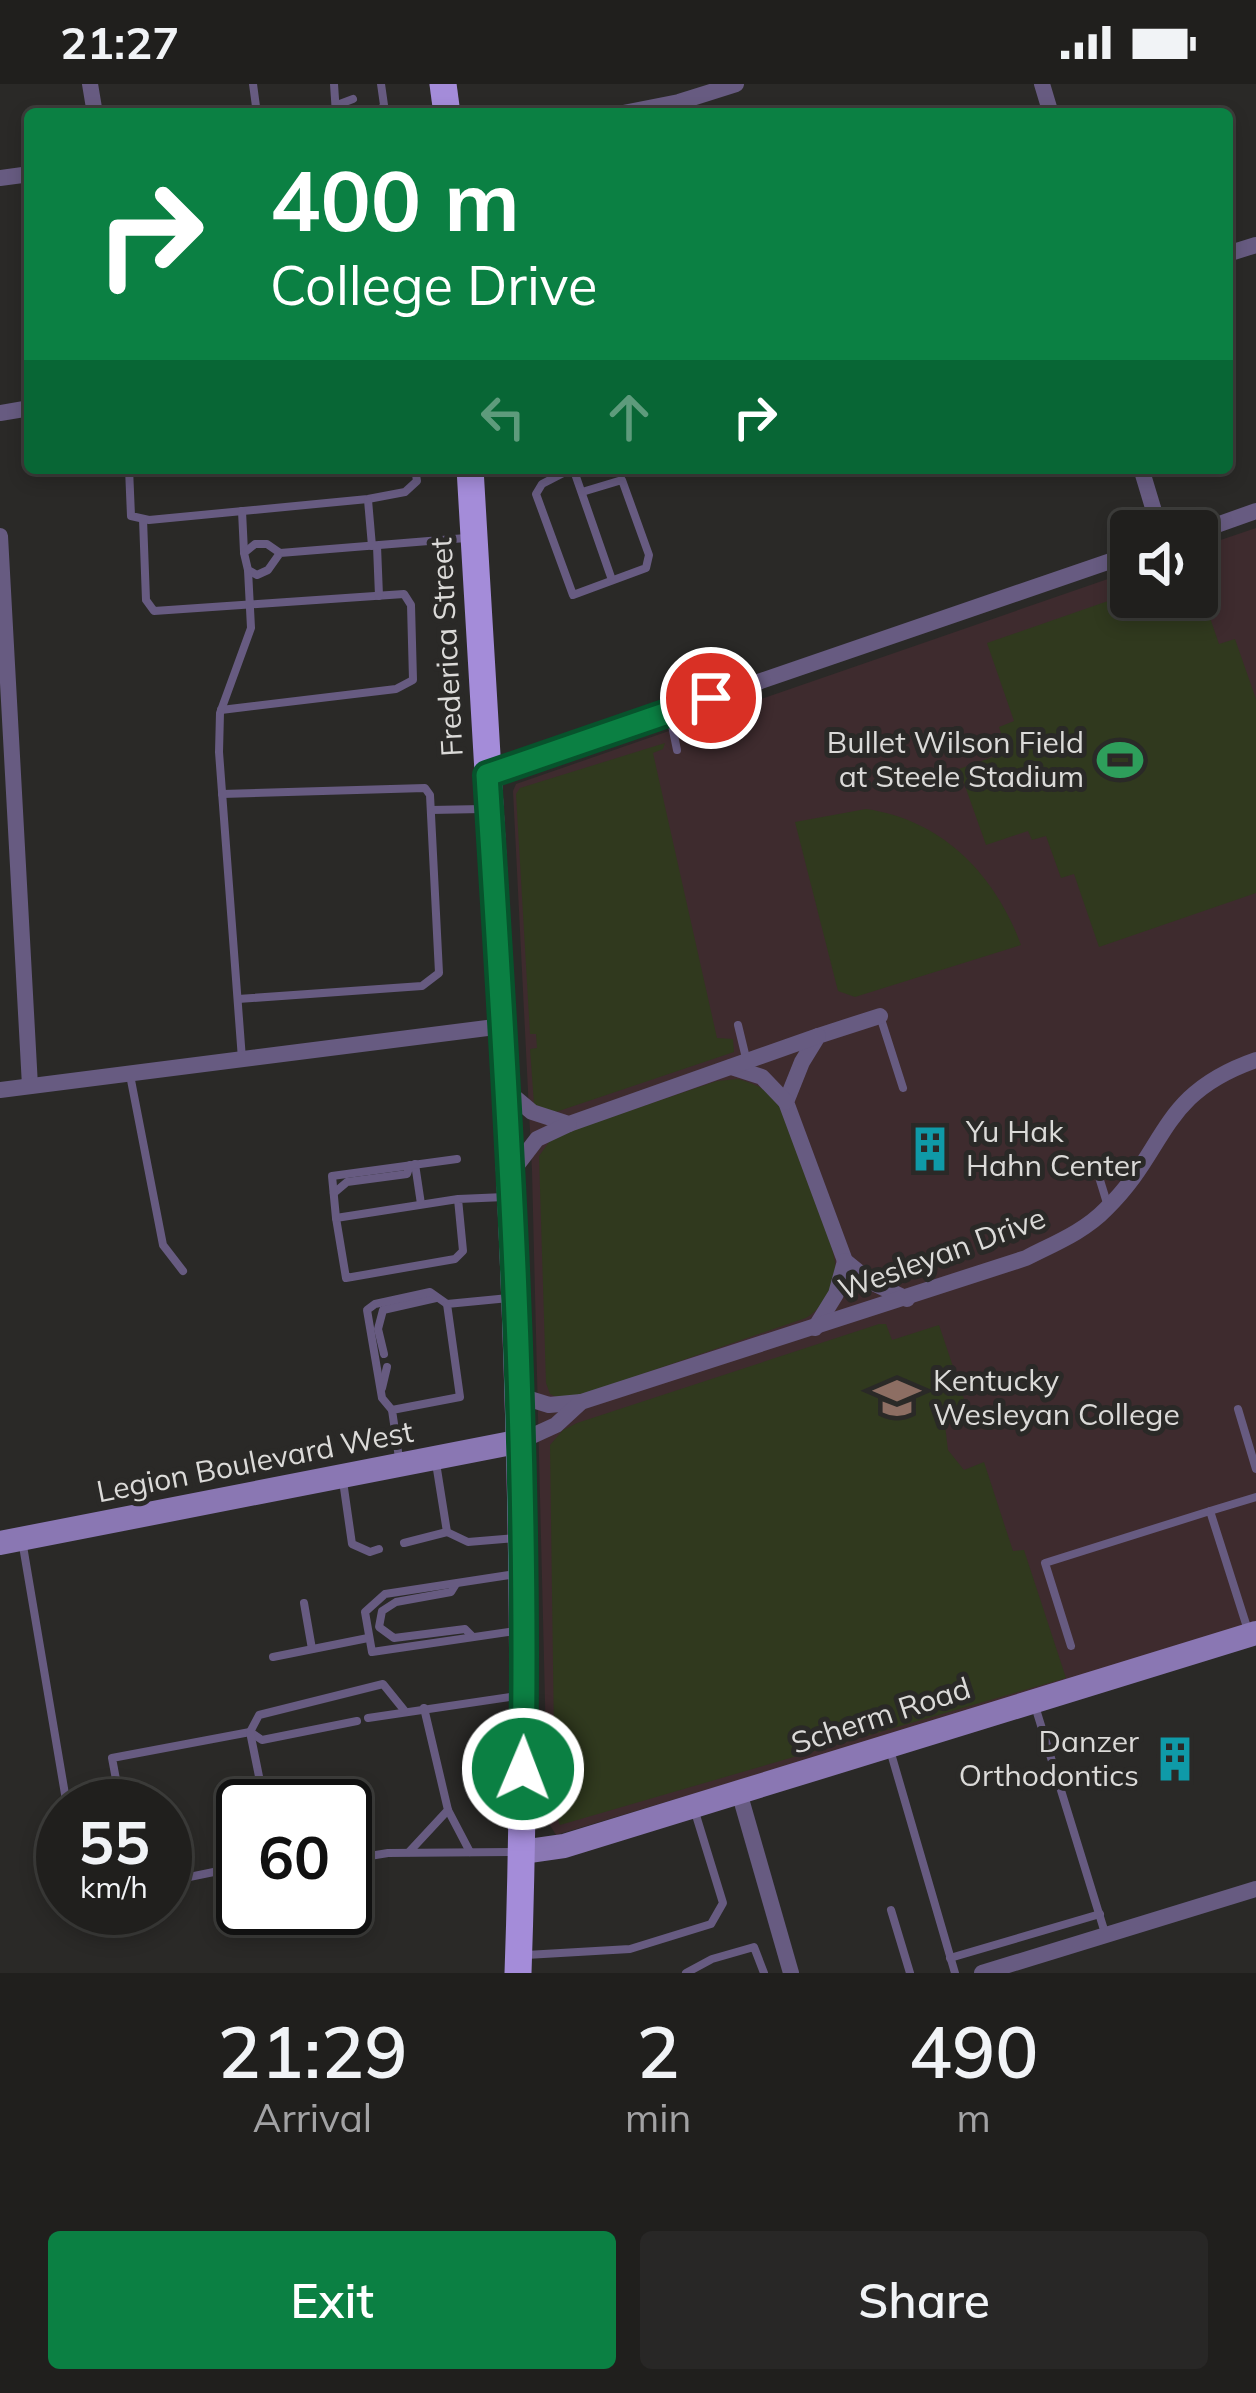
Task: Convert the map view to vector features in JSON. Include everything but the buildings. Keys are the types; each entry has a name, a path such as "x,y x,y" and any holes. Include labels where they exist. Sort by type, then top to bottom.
{"main road":[{"name":"Frederica Street","path":"470,474 517,1298 525,1630 518,1964"}],"street":[{"path":"648,108 736,84"},
{"path":"1144,474 1154,510"},
{"path":"1218,525 1256,511"},
{"path":"0,536 30,1086"},
{"path":"487,775 1110,561"},
{"path":"511,1185 537,1138 880,1016"},
{"path":"0,1090 503,1026"},
{"path":"787,1102 818,1036"},
{"name":"Wesleyan Drive","path":"520,1396 549,1405 581,1402 1026,1258 1082,1229 1108,1207 1188,1097 1210,1080 1256,1060"},
{"path":"738,1064 762,1077 787,1102 844,1262 836,1294 815,1328"},
{"path":"506,1090 532,1112 569,1124"},
{"path":"844,1262 907,1299"},
{"name":"Wesleyan Drive","path":"521,1441 556,1425 581,1402"},
{"name":"Legion Boulevard West","path":"11,1541 521,1441"},
{"name":"Scherm Road","path":"522,1852 564,1846 1251,1628"},
{"path":"739,1792 790,1973"},
{"path":"982,1973 1256,1889"}],"lane":[{"path":"339,108 353,99"},
{"path":"129,474 131,516 142,519 368,500 405,492 417,481 416,474"},
{"path":"561,474 542,484 536,494 573,595 646,568 649,555 622,480 582,492"},
{"path":"575,474 612,580"},
{"path":"368,500 379,596"},
{"path":"242,512 251,628 221,710 222,794 242,1059"},
{"path":"142,519 146,600 154,611 404,594 411,605 413,680 396,689 221,710"},
{"path":"244,553 255,544 267,544 280,553 474,537"},
{"path":"248,570 257,575 268,570 280,553"},
{"path":"669,712 677,750"},
{"path":"222,794 425,788 430,795 440,973 422,986 238,999"},
{"path":"431,810 489,808"},
{"path":"880,1016 903,1088"},
{"path":"738,1025 738,1064"},
{"path":"129,1074 163,1245 183,1271"},
{"path":"457,1159 332,1176 346,1279 455,1258 463,1251 458,1199"},
{"path":"1095,1164 1108,1207"},
{"path":"412,1165 422,1205"},
{"path":"336,1219 458,1199 511,1185"},
{"path":"400,1463 392,1410 381,1391 368,1310 375,1304 430,1292 447,1304 517,1298"},
{"path":"384,1354 378,1329 383,1310 437,1298"},
{"path":"392,1410 460,1397 447,1304"},
{"path":"381,1391 387,1367"},
{"path":"1238,1408 1256,1469"},
{"path":"436,1457 447,1532"},
{"path":"342,1474 352,1544 370,1552 379,1550"},
{"path":"1071,1646 1045,1563 1256,1497"},
{"path":"1210,1511 1251,1628"},
{"path":"404,1543 447,1532 468,1542 523,1537"},
{"path":"11,1541 61,1779"},
{"path":"523,1573 385,1594 365,1612 372,1652 525,1630"},
{"path":"457,1583 451,1592 396,1602 382,1611 379,1627 394,1638 465,1629 472,1636"},
{"path":"304,1603 312,1649"},
{"path":"274,1658 368,1638"},
{"path":"260,1779 250,1732 259,1715 383,1684 404,1710"},
{"path":"368,1718 524,1695"},
{"path":"1033,1699 1106,1936"},
{"path":"424,1708 448,1810 470,1852"},
{"path":"116,1779 112,1758 250,1732 262,1740 357,1721"},
{"path":"889,1745 955,1973"},
{"path":"518,1964 630,1949 712,1924 723,1903 693,1806"},
{"path":"408,1853 448,1810"},
{"path":"372,1857 522,1852"},
{"path":"892,1910 910,1973"},
{"path":"950,1958 1100,1914"},
{"path":"686,1973 712,1958 754,1947 764,1973"}],"shaded area":[{"name":"Kentucky Wesleyan College","path":"1256,528 1256,1625 556,1835 548,1822 532,1171 516,784 1110,578 1110,618 1218,618 1218,541"}],"green space":[{"name":"Bullet Wilson Field at Steele Stadium","path":"1110,600 1110,618 1210,618 1219,644 1235,639 1256,699 1256,893 1099,947 1074,874 1061,878 1046,836 1032,840 1028,831 986,845 959,769 1007,752 999,727 1014,721 987,643"},
{"path":"665,743 653,753 717,1038 733,1039 734,1052 553,1113 534,1104 530,1049 537,1048 536,1034 530,1034 516,794 520,788"},
{"path":"866,809 919,825 963,855 997,896 1021,945 855,997 838,991 795,822"},
{"path":"738,1079 770,1093 789,1119 833,1251 835,1270 828,1294 806,1318 578,1396 550,1394 539,1156 552,1138 563,1133 717,1081"},
{"path":"886,1324 892,1340 939,1325 967,1408 944,1417 948,1450 964,1470 984,1462 1013,1551 1024,1550 1066,1678 560,1825 555,1812 550,1445 577,1423"}],"place":[{"name":"Bullet Wilson Field at Steele Stadium","path":"1120,760"},
{"name":"Yu Hak Hahn Center","path":"930,1149"},
{"name":"Kentucky Wesleyan College","path":"897,1398"},
{"name":"Danzer Orthodontics","path":"1175,1759"}],"route":[{"path":"523,1769 525,1630 517,1298 487,775 711,698"}]}
